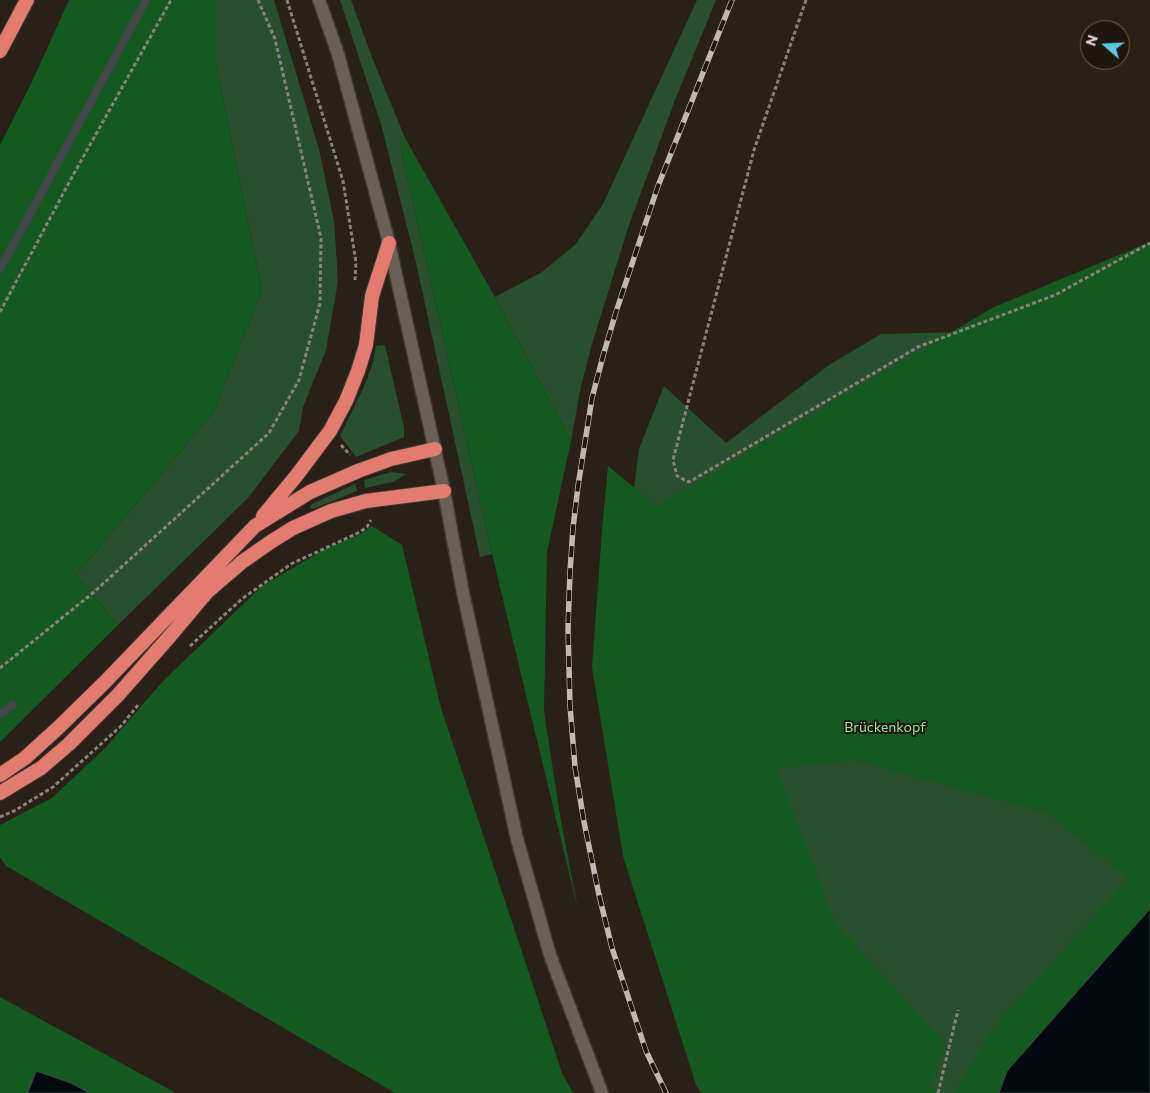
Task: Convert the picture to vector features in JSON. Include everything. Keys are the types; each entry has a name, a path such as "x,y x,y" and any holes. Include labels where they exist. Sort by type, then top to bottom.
{"highway":[{"path":"0,51 27,0"},
{"path":"0,775 25,758 104,683 255,526 297,476 330,432 346,401 358,371 366,344 372,296 389,243"},
{"path":"255,526 310,492 358,471 392,458 435,449"},
{"path":"0,793 41,768 69,744 164,644 207,592 242,562 293,528 331,511 366,501 444,490"}],"street":[{"path":"320,0 338,54 389,243 444,490 462,588 517,839 550,955 602,1093"}],"path":[{"path":"0,312 72,177 171,0"},
{"path":"0,668 94,592 269,433 299,380 320,303 321,238 275,39 258,0"},
{"path":"287,0 343,181 356,262 355,287"},
{"path":"806,0 754,150 673,460 677,476 689,482 918,347 1055,295 1150,243"},
{"path":"330,432 354,459 358,471"},
{"path":"184,650 243,598 291,564 367,527 371,521 366,501"},
{"path":"0,817 14,811 54,787 121,726 140,703"},
{"path":"938,1093 958,1010"}],"green space":[{"path":"69,0 216,0 216,64 262,290 213,413 76,575 118,625 0,742 0,145 31,84"},
{"path":"216,0 274,0 319,149 334,221 338,281 326,350 303,407 299,431 248,498 118,625 76,575 213,413 262,290 216,64"},
{"path":"340,0 351,0 405,138 401,149 492,554 480,557 415,258 381,124"},
{"path":"697,0 716,0 675,100 628,228 592,344 581,386 571,441 495,297 542,272 576,244 603,204"},
{"path":"405,138 495,297 571,441 547,552 544,711 560,816 578,910 492,554 401,149"},
{"name":"Brückenkopf","path":"1150,242 1150,909 1007,1071 999,1093 954,1093 991,1031 1128,878 1047,813 855,760 776,768 835,922 945,1044 929,1088 937,1093 701,1093 696,1085 623,856 592,667 608,466 657,506 994,307"},
{"name":"Brückenkopf","path":"1150,246 1150,1093 726,1093 632,505 639,449 664,386 726,443 829,365 881,334 1044,330"},
{"path":"385,345 404,428 404,437 356,457 340,436 362,391 373,363 376,346"},
{"path":"391,472 406,474 393,482 365,488 364,480"},
{"path":"355,484 357,491 313,509 310,508 312,504"},
{"path":"372,526 402,545 441,708 562,1073 573,1093 395,1093 6,866 0,857 0,825 52,798 107,746 163,681 262,586 327,548 361,534"},
{"path":"0,997 176,1093 89,1093 71,1083 36,1071 28,1093 0,1093"}],"shaded area":[{"path":"1150,909 1150,1093 999,1093 1007,1071"},
{"path":"36,1071 71,1083 89,1093 28,1093"}],"waterway":[{"path":"0,269 146,0"},
{"path":"0,714 13,705"}],"railway":[{"path":"666,1093 646,1051 612,948 584,822 575,767 570,706 568,629 570,572 578,486 592,398 603,356 658,186 732,0"}]}
